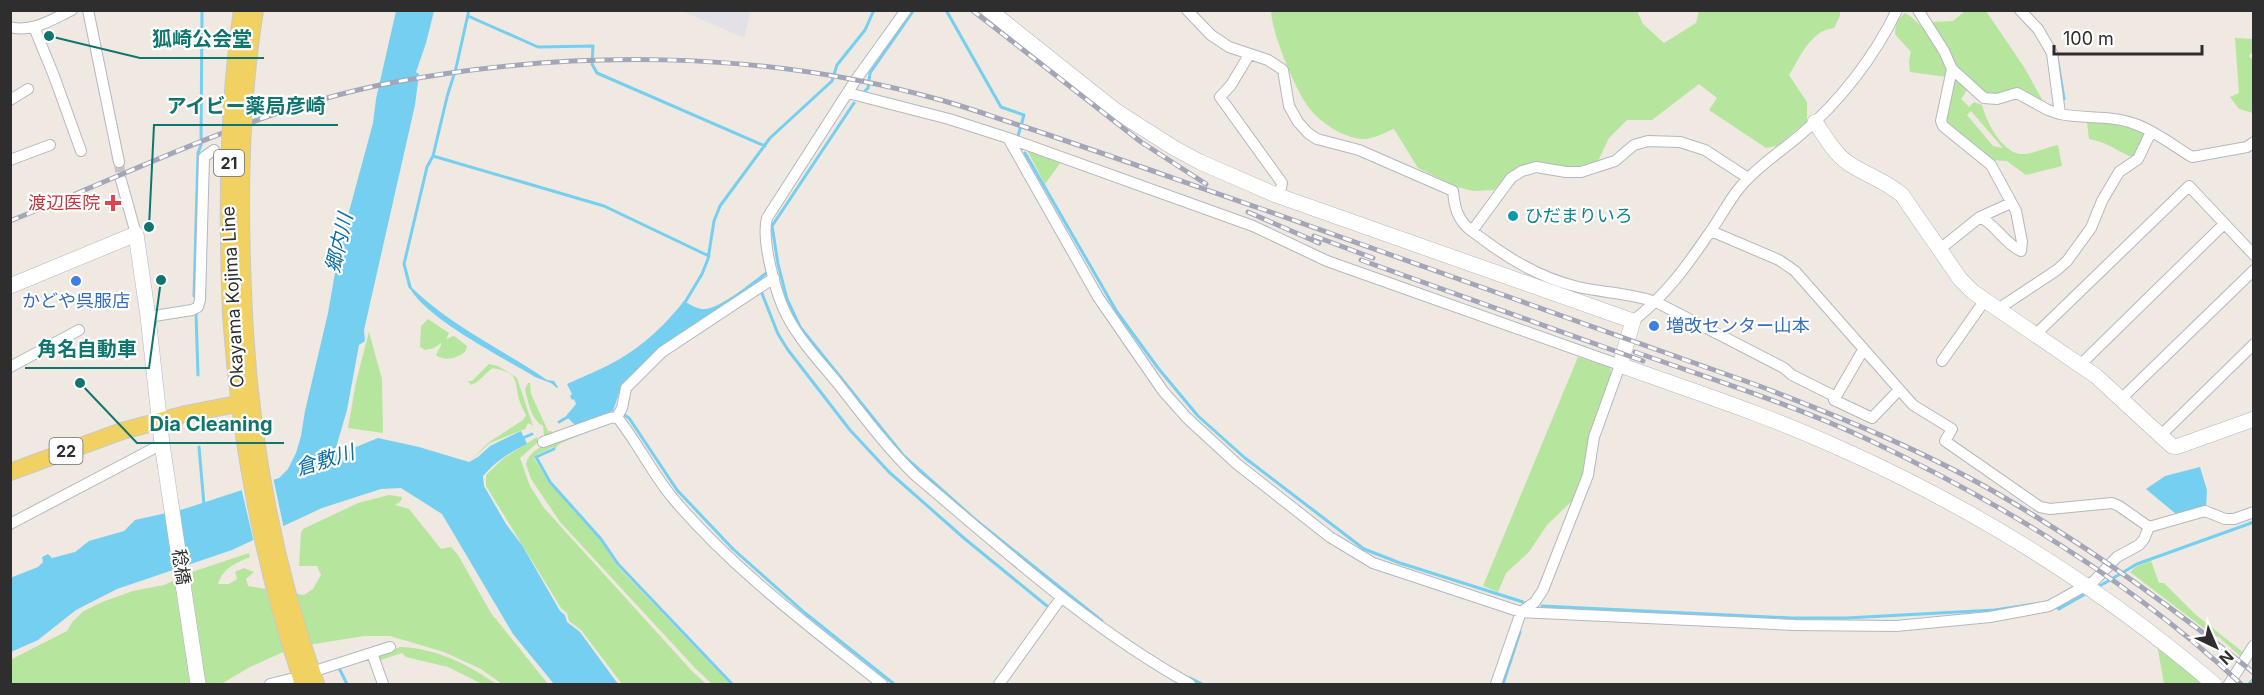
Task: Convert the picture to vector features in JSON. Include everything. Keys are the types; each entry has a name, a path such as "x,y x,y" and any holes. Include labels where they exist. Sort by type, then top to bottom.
{"main road":[{"name":"Okayama Kojima Line","path":"242,10 230,148 228,217 246,410 306,675"},
{"name":"Okayama Kojima Line","path":"237,315 245,98 255,10"},
{"name":"22","path":"10,472 159,420 246,410"}],"street":[{"path":"13,31 34,27 72,10"},
{"path":"88,10 119,162"},
{"path":"906,10 848,93 767,218 765,233 772,272 787,316 804,342 897,458 916,476 1061,598 1147,660 1190,684"},
{"path":"989,10 1071,76 1145,130 1200,162 1279,196 1633,321"},
{"path":"1187,10 1211,35 1229,47 1268,60 1283,70 1289,106 1298,122 1308,133 1317,139 1359,150 1453,191 1460,220 1509,259 1539,274 1578,287 1638,296 1656,302 1836,397"},
{"path":"1496,684 1521,612 1535,602 1543,590 1588,475 1594,437 1633,321 1669,289 1738,189 1815,122 1870,58 1897,10"},
{"path":"1918,10 1944,51 1952,69 1984,98 1997,99 2017,93 2060,114 2117,119 2135,124 2192,157 2247,147 2253,142"},
{"path":"2020,10 2038,29 2052,53 2060,114"},
{"path":"34,27 81,151"},
{"path":"1249,55 1231,85 1220,97 1282,183 1279,196"},
{"path":"1952,69 1941,121 1943,126 1990,165 2016,211 2022,242 2021,251 2014,248 1989,221 1980,217"},
{"path":"10,100 28,89"},
{"path":"848,93 949,119 1008,138 1253,226 1327,261 1620,365 1790,427 1838,447 1916,484 1986,522 2053,564 2161,641 2214,684"},
{"path":"1815,122 1836,152 1847,162 1891,185 1902,195 1960,279 1985,300 2097,376 2172,447 2253,419"},
{"path":"1998,309 2067,261 2091,228 2102,201 2119,172 2138,159 2151,132"},
{"path":"1008,138 1098,297 1163,391 1187,418 1237,464 1351,552 1373,563 1521,612 1794,625 1896,626 1990,617 2053,604 2090,590 2117,557 2139,545 2145,539 2149,527"},
{"path":"1472,231 1511,178 1522,171 1536,167 1581,172 1615,161 1634,145 1648,141 1680,142 1705,150 1748,178"},
{"path":"10,160 50,145"},
{"path":"148,317 192,310 198,307 201,300 204,157 214,150"},
{"path":"10,286 136,234 121,180"},
{"path":"2036,334 2189,186 2253,255"},
{"path":"1940,249 1980,217 2011,203"},
{"path":"2080,365 2224,224"},
{"path":"1711,231 1779,260 1795,271 1913,405 1952,429 1945,441 2040,507 2050,509 2112,503 2149,527"},
{"name":"稔橋","path":"136,234 159,420 198,684"},
{"path":"2121,399 2253,270"},
{"path":"772,272 759,287 662,352 626,388 619,414 671,495 703,530 800,619 882,684"},
{"path":"1942,361 1985,300"},
{"path":"10,367 79,330"},
{"path":"2160,436 2253,344"},
{"path":"1863,350 1834,400 1872,418 1899,390"},
{"path":"543,442 619,414"},
{"path":"10,524 163,447"},
{"path":"2149,527 2205,511 2225,519 2234,519 2253,512"},
{"path":"999,684 1061,598"},
{"path":"2229,684 2253,645"},
{"path":"273,684 390,647"},
{"path":"372,653 383,684"}],"shaded area":[{"path":"751,10 744,38 682,11"}],"green space":[{"path":"1271,10 1637,11 1643,24 1664,43 1696,23 1699,11 1840,10 1840,16 1834,28 1812,39 1789,75 1807,102 1807,121 1777,146 1766,148 1709,110 1717,98 1699,84 1652,120 1627,120 1609,138 1598,161 1572,168 1532,163 1507,175 1494,190 1473,191 1457,187 1418,168 1394,129 1364,139 1341,133 1320,119 1309,108 1291,75 1275,32"},
{"path":"1965,11 1986,11 2024,67 2044,103 2020,91 1991,98 1955,67 1931,22 1953,21"},
{"path":"1905,13 1919,24 1934,41 1944,60 1947,77 1910,72 1911,52 1895,34 1896,22"},
{"path":"2235,38 2253,39 2253,51 2249,56 2253,60 2253,113 2239,109 2230,97 2239,93"},
{"path":"1956,80 1967,90 1961,99 1969,107 1974,102 1982,105 1995,134 2013,152 2025,154 2058,145 2062,166 2026,175 2007,161 1991,160 1944,124 1950,86","holes":["1971,111 2002,147 1993,146 1967,115"]},
{"path":"2087,122 2126,125 2146,134 2135,158 2089,139"},
{"path":"1027,150 1061,162 1045,184"},
{"path":"428,319 449,333 446,339 454,336 467,346 465,352 447,359 436,355 441,343 425,350 420,347 421,326"},
{"path":"369,332 382,379 383,433 348,428 356,382"},
{"path":"1578,357 1610,367 1612,375 1589,435 1583,475 1575,498 1547,525 1529,552 1506,573 1498,592 1483,586"},
{"path":"489,364 498,366 517,378 533,426 528,423 525,429 490,443 470,461 489,442 523,420 526,415 520,404 515,380 508,373 493,368 474,384 471,385 468,381 472,381"},
{"path":"530,383 531,394 548,431 553,433 547,438 544,435 543,426 531,410 525,389"},
{"path":"598,427 559,444 555,449 553,447 536,455 534,458 549,483 602,542 618,567 730,684 712,684 695,668 560,522 531,479 526,464 536,450 556,440"},
{"path":"537,437 538,442 520,458 530,486 544,508 706,684 622,684 581,630 569,621 567,613 561,608 486,486 486,475 504,458"},
{"path":"389,495 402,497 401,501 395,505 409,509 441,549 451,547 458,555 491,613 548,684 502,684 481,669 444,652 390,636 364,636 314,644 281,653 221,684 11,684 10,660 67,631 73,621 84,611 133,591 164,585 192,572 249,553 250,557 235,564 223,574 218,584 229,584 237,579 235,572 244,568 254,572 246,579 248,586 304,595 313,589 321,575 317,566 299,566 303,529 358,503"},
{"path":"2151,561 2159,583 2164,583 2196,615 2244,653 2241,657 2219,637 2214,636 2130,572 2137,566"},
{"path":"2157,644 2205,684 2164,684"},
{"path":"400,647 426,650 451,658 496,684 482,684 448,667 406,657 402,653 378,661 379,655"}],"water":[{"name":"倉敷川","path":"396,11 434,11 416,72 419,74 415,105 364,330 365,341 359,345 347,410 335,451 339,454 378,438 469,462 490,446 521,431 527,444 503,458 488,471 483,476 484,486 506,524 522,545 560,611 565,615 567,622 580,632 618,684 554,684 513,634 442,514 401,488 381,489 322,508 232,550 117,589 76,610 38,640 11,652 10,578 38,567 43,562 42,557 48,554 52,558 75,552 89,541 124,531 135,520 184,509 279,478 288,469 301,436 328,313 340,245 373,123 376,99"},
{"path":"768,270 769,273 757,283 667,342 622,384 613,411 575,425 566,416 576,404 570,396 572,394 567,384 612,363 636,348 662,326 684,301 700,309 713,307"},
{"path":"407,283 456,323 547,380 554,381 558,387 535,377 445,322 415,296"},
{"path":"2200,467 2207,490 2206,507 2176,514 2146,489 2165,476"}],"pier":[{"path":"273,477 284,529 254,543 241,487"}],"waterway":[{"path":"194,296 198,153 201,145 202,10"},
{"path":"410,287 404,264 469,10"},
{"path":"684,304 708,259 714,221 720,206 770,138 832,81 837,65 865,30 874,10"},
{"path":"865,91 868,88 870,73 914,10"},
{"path":"946,10 1001,107 1024,115 1018,136"},
{"path":"468,16 538,47 593,46 592,64 597,73 765,146"},
{"path":"2057,56 2064,99"},
{"path":"854,103 772,226 787,299 800,327 903,455 977,521 1102,621"},
{"path":"1025,153 1117,312 1158,368 1198,416 1245,458 1364,549 1400,563 1523,602"},
{"path":"433,156 604,206 709,256"},
{"path":"761,291 778,334 788,350 850,430 889,472 965,539 1047,606"},
{"path":"196,313 198,375"},
{"path":"623,414 629,418 677,490 733,549 805,613 894,684"},
{"path":"559,422 571,415"},
{"path":"523,438 532,434"},
{"path":"199,447 204,505"},
{"path":"554,449 536,457 550,482 601,539 618,564 732,684"},
{"path":"2098,587 2137,564 2254,522"},
{"path":"2054,605 2059,609 2087,593"},
{"path":"1542,606 1792,618 1846,618 1995,610 2048,602"},
{"path":"1503,684 1520,632"},
{"path":"339,668 347,684"},
{"path":"1190,678 1202,684"},
{"path":"2249,684 2254,678"}],"tunnel":[{"path":"119,162 121,180"}],"railway":[{"path":"972,10 1141,142 1206,184"},
{"path":"10,221 197,143 292,109 340,94 458,72 526,64 595,60 664,60 733,63 802,71 870,83 959,105 1113,157 1762,387 1855,424 1947,466 2038,518 2133,581 2254,673"},
{"path":"1248,212 1319,243"},
{"path":"1314,236 1373,258"},
{"path":"1361,260 1643,361"},
{"path":"1635,352 1812,415 1919,464 2017,519 2111,579 2200,647 2241,684"}],"place":[{"name":"狐崎公会堂","path":"49,36"},
{"name":"渡辺医院","path":"113,203"},
{"name":"ひだまりいろ","path":"1513,216"},
{"name":"アイビー薬局彦崎","path":"149,227"},
{"name":"角名自動車","path":"161,280"},
{"name":"かどや呉服店","path":"76,281"},
{"name":"増改センター山本","path":"1654,326"},
{"name":"Dia Cleaning","path":"80,383"}],"water label":[{"name":"郷内川","path":"339,243"}]}
